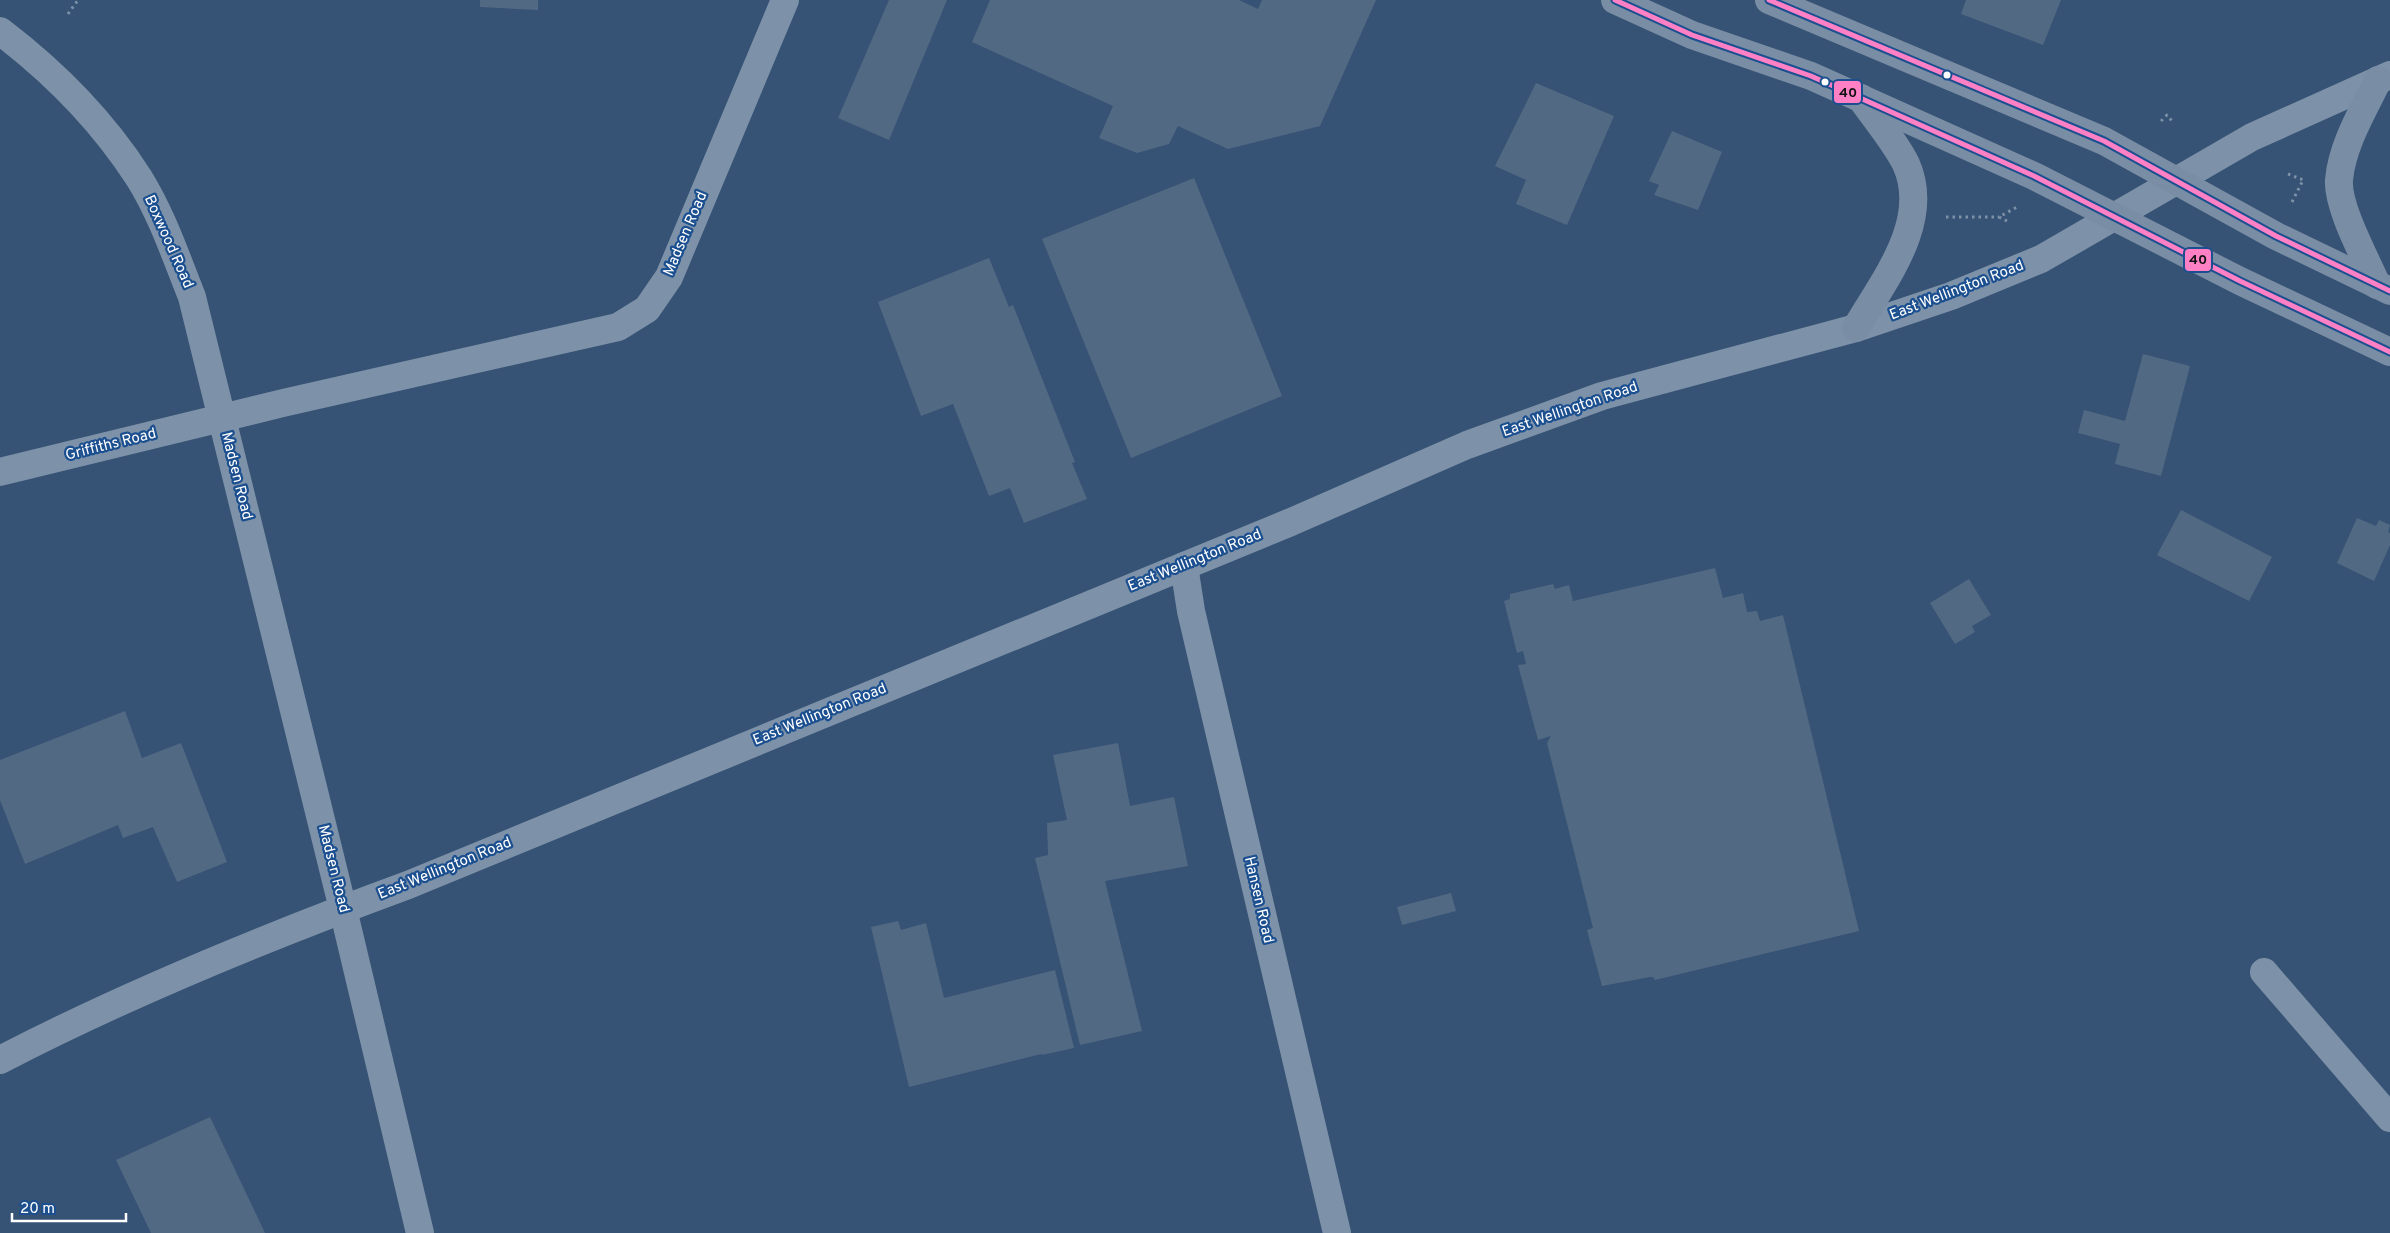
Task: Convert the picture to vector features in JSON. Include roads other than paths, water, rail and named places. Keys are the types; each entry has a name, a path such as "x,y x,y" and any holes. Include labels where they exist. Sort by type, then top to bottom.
{"main road":[{"path":"1615,0 1692,35 1811,76 2034,176 2240,281 2390,352"},
{"path":"1769,0 2104,141 2276,236 2384,288"},
{"path":"2384,77 2344,155 2339,181 2343,206 2384,288"},
{"path":"1856,328 1904,244 1913,216 1912,188 1906,164 1861,98"}],"street":[{"name":"Madsen Road","path":"420,1233 343,909 222,417 618,326 647,309 669,277 785,0"},
{"name":"Boxwood Road","path":"0,32 28,54 76,98 139,179 168,234 192,297 222,417"},
{"name":"East Wellington Road","path":"0,1060 155,986 343,909 408,885 1184,566 1467,445 1602,396 1856,328 1951,296 2041,259 2252,137 2384,77"},
{"name":"Griffiths Road","path":"0,472 222,417"},
{"name":"Hansen Road","path":"1184,566 1191,611 1337,1233"},
{"path":"2264,972 2390,1118"}]}
